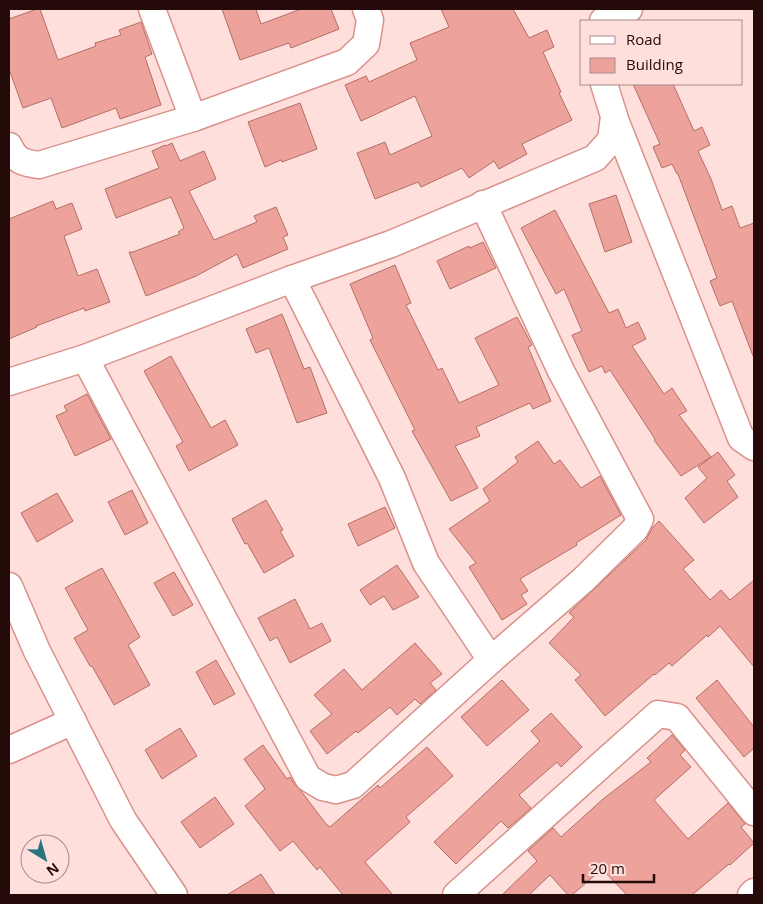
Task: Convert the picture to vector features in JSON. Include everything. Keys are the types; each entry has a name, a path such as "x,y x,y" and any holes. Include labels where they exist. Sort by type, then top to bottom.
{"street":[{"path":"152,9 193,118"},
{"path":"9,146 14,156 19,160 39,165 193,118 348,62 366,44 370,20 366,9"},
{"path":"604,20 607,17 629,9"},
{"path":"604,85 614,116 741,438 754,447"},
{"path":"9,382 85,358 292,278 391,244 482,204 596,158 611,140 614,116"},
{"path":"85,358 308,778 323,787 336,790 353,785 491,660 582,581 635,528 640,519 561,371 482,204"},
{"path":"292,278 392,478 426,563 491,660"},
{"path":"9,586 36,651 123,820 174,895"},
{"path":"456,895 658,714 678,716 754,812"},
{"path":"9,750 72,721"},
{"path":"751,895 754,892"}],"building":[{"path":"40,9 58,60 96,46 95,43 121,35 119,30 141,22 152,54 145,57 161,105 120,119 116,108 62,128 51,98 23,108 9,69 9,19"},
{"path":"222,9 256,9 261,24 301,9 331,9 339,29 291,48 289,43 240,60"},
{"path":"441,9 513,9 529,38 547,30 554,47 543,52 572,120 522,144 527,154 499,169 494,161 469,178 462,168 421,187 418,182 375,199 357,153 385,142 390,155 432,136 415,96 361,121 345,85 366,76 369,82 417,60 410,43 449,27"},
{"path":"633,85 673,85 694,131 702,127 710,145 698,151 722,210 732,206 740,228 754,223 754,356 732,301 720,306 710,281 717,278 678,174 672,164 662,168 653,147 660,144"},
{"path":"300,103 317,149 265,167 248,122"},
{"path":"172,143 180,161 204,151 216,179 189,191 214,240 257,222 254,216 276,207 288,235 283,237 288,249 243,268 237,254 196,276 146,296 129,252 180,234 178,232 184,228 171,197 116,218 105,189 159,168 152,151"},
{"path":"616,195 632,242 605,252 589,204"},
{"path":"53,201 56,209 72,203 82,229 64,236 78,276 97,269 110,302 85,311 84,308 36,326 9,339 9,219"},
{"path":"555,210 609,313 618,309 626,328 638,322 646,339 632,346 664,394 672,388 687,411 679,415 711,457 681,476 654,440 610,370 605,373 602,366 589,372 572,335 582,331 564,289 556,294 521,228"},
{"path":"483,242 496,268 450,289 437,261 469,246 470,248"},
{"path":"395,265 411,303 406,305 438,370 442,368 459,403 499,385 475,338 517,317 532,345 528,347 551,401 533,409 530,403 476,427 480,436 455,446 478,488 451,501 412,431 415,430 370,340 373,338 350,284"},
{"path":"282,314 304,369 310,367 327,413 297,423 269,348 256,353 246,329"},
{"path":"171,356 211,428 225,420 238,445 189,471 176,446 183,442 144,371"},
{"path":"87,394 111,439 75,456 56,416 67,411 64,406"},
{"path":"538,441 554,464 560,460 581,488 600,476 621,515 576,543 577,545 520,579 528,591 521,595 527,604 502,620 469,567 476,563 449,529 490,501 483,489 518,462 515,457"},
{"path":"718,452 735,475 727,481 738,497 704,523 685,498 707,478 698,467"},
{"path":"132,490 148,523 125,535 108,502"},
{"path":"57,493 73,521 37,542 21,513"},
{"path":"266,500 283,530 280,531 294,556 264,573 247,543 245,544 232,519"},
{"path":"385,507 395,528 358,546 348,524"},
{"path":"659,521 694,560 683,569 710,600 721,590 730,600 754,580 754,667 720,626 672,666 669,663 654,674 605,716 575,680 581,675 549,643 574,617 569,613 646,540 653,527"},
{"path":"397,565 419,597 393,610 384,596 370,605 360,590"},
{"path":"102,568 140,637 128,645 150,685 114,705 74,638 88,630 65,588"},
{"path":"174,572 193,605 173,616 154,583"},
{"path":"295,599 310,629 322,623 331,641 290,663 277,637 270,641 258,618"},
{"path":"415,643 442,674 430,683 436,690 420,704 415,699 397,715 390,707 358,733 356,731 327,754 310,731 332,714 314,695 344,669 362,690"},
{"path":"216,660 235,694 214,705 196,672"},
{"path":"502,680 529,710 487,746 461,717"},
{"path":"717,680 754,727 754,748 744,757 696,698"},
{"path":"551,713 582,747 561,767 557,762 519,795 531,808 508,828 501,821 456,864 434,842 540,741 531,731"},
{"path":"180,728 197,756 162,779 145,750"},
{"path":"672,735 685,750 680,755 691,767 654,800 688,839 728,803 745,824 741,827 754,843 692,895 627,895 602,869 572,895 568,895 550,875 529,895 502,895 537,861 528,851 553,828 561,837 603,799 651,762 647,758"},
{"path":"263,745 287,779 290,777 330,827 378,785 380,788 427,747 453,776 406,817 410,822 365,862 393,895 343,895 320,867 317,870 293,841 280,851 245,806 265,789 244,759"},
{"path":"215,797 234,824 200,848 181,822"},
{"path":"261,874 275,895 227,895"}]}
